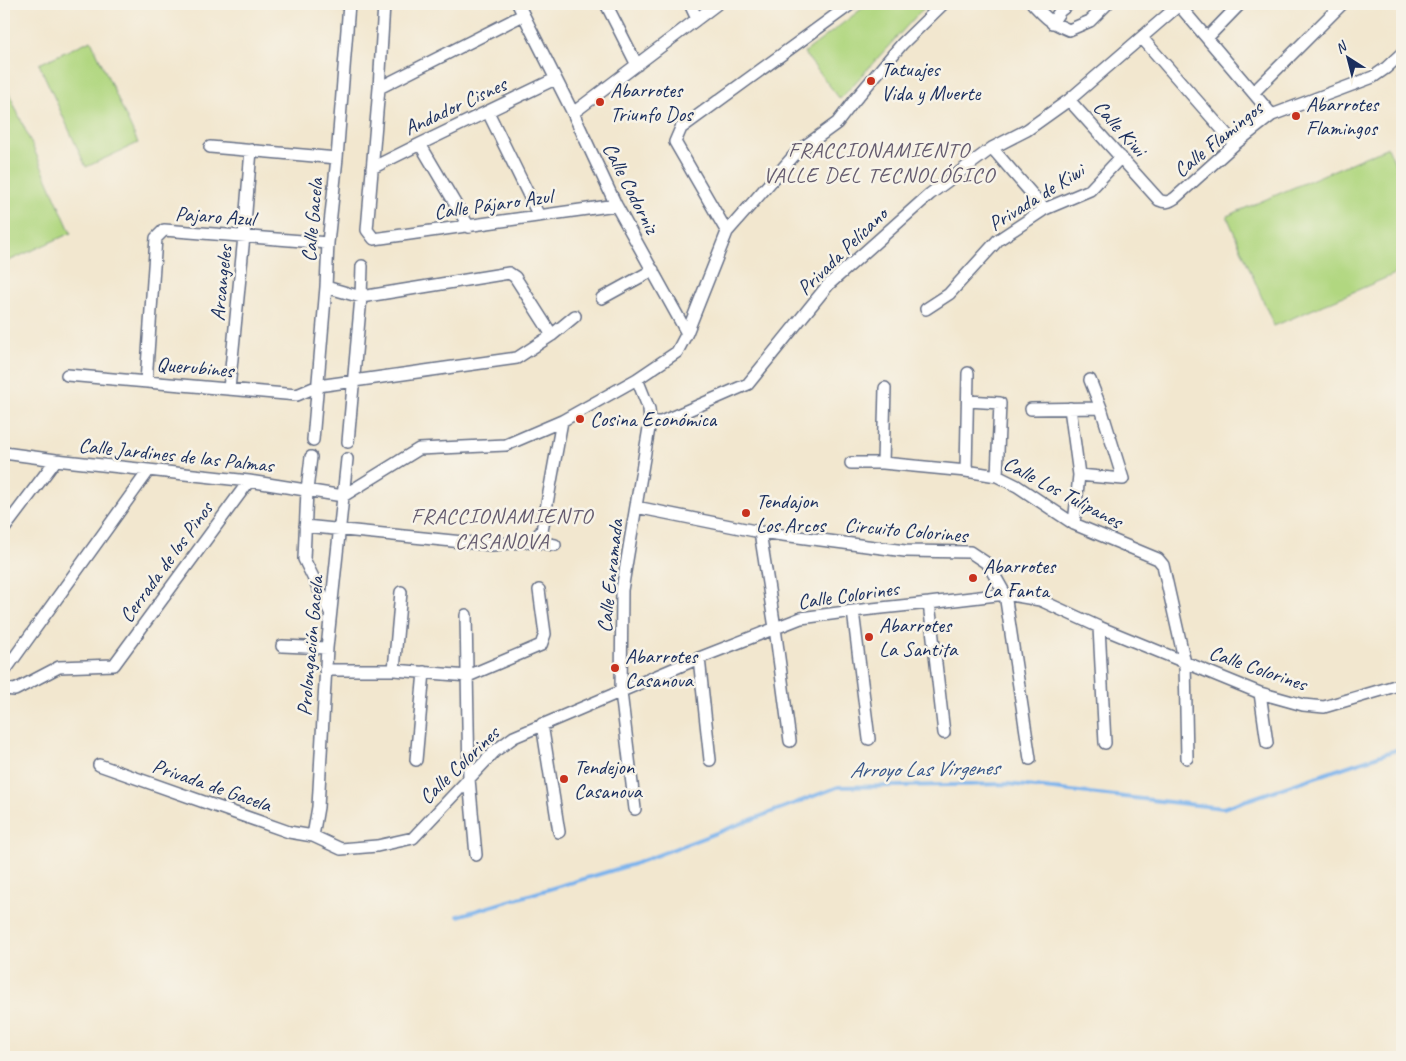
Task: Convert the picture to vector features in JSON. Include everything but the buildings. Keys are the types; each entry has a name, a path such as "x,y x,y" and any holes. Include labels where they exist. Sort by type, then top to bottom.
{"street":[{"name":"Calle Gacela","path":"313,440 349,4"},
{"path":"606,4 637,65"},
{"path":"690,4 697,19"},
{"path":"573,113 718,4"},
{"path":"727,232 675,142 681,128 851,4"},
{"path":"343,496 419,449 506,445 562,421 637,379 677,352 687,333 727,232 797,152 838,123 854,100 902,44 943,4"},
{"path":"1034,4 1052,23 1069,30 1090,21 1107,4"},
{"path":"1052,23 1069,4"},
{"path":"1179,4 1272,115"},
{"name":"Privada Pelícano","path":"650,422 661,422 748,384 828,285 930,194 992,148 1027,130 1069,100 1179,4"},
{"path":"1207,38 1240,4"},
{"path":"1254,92 1342,4"},
{"path":"372,168 386,5"},
{"path":"379,88 521,9"},
{"name":"Calle Codorniz","path":"521,9 616,205 687,333"},
{"path":"1142,38 1235,144"},
{"name":"Calle Flamingos","path":"1164,202 1175,198 1235,144 1272,115 1373,77 1386,68 1402,52"},
{"name":"Andador Cisnes","path":"372,168 556,79"},
{"name":"Calle Kiwi","path":"1069,100 1159,200 1164,202"},
{"path":"488,112 539,216"},
{"path":"420,144 470,226"},
{"path":"210,146 337,158"},
{"path":"992,148 1045,210"},
{"name":"Arcangeles","path":"229,389 244,236 250,150"},
{"name":"Privada de Kiwi","path":"926,309 949,294 998,240 1045,210 1090,190 1121,157"},
{"name":"Calle Pájaro Azul","path":"372,168 367,230 374,239 616,205"},
{"name":"Pajaro Azul","path":"146,382 156,238 164,230 328,243"},
{"path":"348,442 362,266"},
{"path":"602,298 652,270"},
{"path":"326,286 361,297 509,273 515,277 552,335"},
{"name":"Querubines","path":"67,374 297,396 318,386 517,358 552,335 575,316"},
{"path":"966,471 968,373"},
{"name":"Calle Enramada","path":"635,810 621,692 622,590 650,422 649,409 637,379"},
{"path":"1079,475 1123,479 1101,408 1090,380"},
{"path":"883,462 885,388"},
{"path":"968,401 1000,403 997,476"},
{"path":"1070,408 1079,475 1074,524"},
{"path":"1031,409 1101,408"},
{"path":"530,541 542,531 562,421"},
{"name":"Calle Jardines de las Palmas","path":"4,453 249,481 343,496"},
{"path":"311,457 307,490 304,559 330,612"},
{"name":"Prolongación Gacela","path":"313,836 318,807 330,612 347,459"},
{"path":"4,529 56,460"},
{"name":"Calle Los Tulipanes","path":"852,463 883,462 997,476 1017,486 1074,524 1158,560 1163,565 1185,663"},
{"path":"4,672 149,470"},
{"name":"Cerrada de los Pinos","path":"4,689 15,690 59,667 114,665 249,481"},
{"name":"Circuito Colorines","path":"636,507 760,532 905,552 970,552 988,564 1005,594"},
{"path":"305,526 492,545 530,541 555,544"},
{"path":"760,532 776,628 790,741"},
{"path":"325,670 394,670 468,676 541,646 545,634 539,590"},
{"path":"394,670 401,592"},
{"path":"1005,594 1030,759"},
{"name":"Calle Colorines","path":"313,836 341,848 377,846 413,838 495,751 514,737 699,658 801,618 1005,594 1040,600 1099,627 1260,693 1303,705 1324,707 1402,684"},
{"path":"930,603 944,734"},
{"path":"853,611 869,739"},
{"path":"466,615 469,779 476,855"},
{"path":"1099,627 1104,744"},
{"path":"282,646 327,648"},
{"path":"699,658 710,760"},
{"path":"1185,663 1187,758"},
{"path":"416,760 424,672"},
{"path":"1260,693 1267,743"},
{"path":"542,724 558,832"},
{"name":"Privada de Gacela","path":"99,765 289,832 313,836"}],"green space":[{"path":"868,4 929,4 840,99 804,53"},
{"path":"91,40 138,143 86,167 39,64"},
{"path":"4,85 71,233 4,263"},
{"path":"1388,147 1402,180 1402,271 1274,326 1227,216"}],"waterway":[{"name":"Arroyo Las Virgenes","path":"458,916 634,864 838,787 1008,784 1223,808 1402,748"}],"place":[{"name":"Tatuajes Vida y Muerte","path":"871,81"},
{"name":"Abarrotes Triunfo Dos","path":"600,102"},
{"name":"Abarrotes Flamingos","path":"1296,116"},
{"name":"Cosina Económica","path":"580,419"},
{"name":"Tendajon Los Arcos","path":"746,513"},
{"name":"Abarrotes La Fanta","path":"973,578"},
{"name":"Abarrotes La Santita","path":"869,637"},
{"name":"Abarrotes Casanova","path":"615,668"},
{"name":"Tendejon Casanova","path":"564,779"}],"district":[{"name":"FRACCIONAMIENTO VALLE DEL TECNOLÓGICO","path":"879,162"},
{"name":"FRACCIONAMIENTO CASANOVA","path":"502,528"}]}
